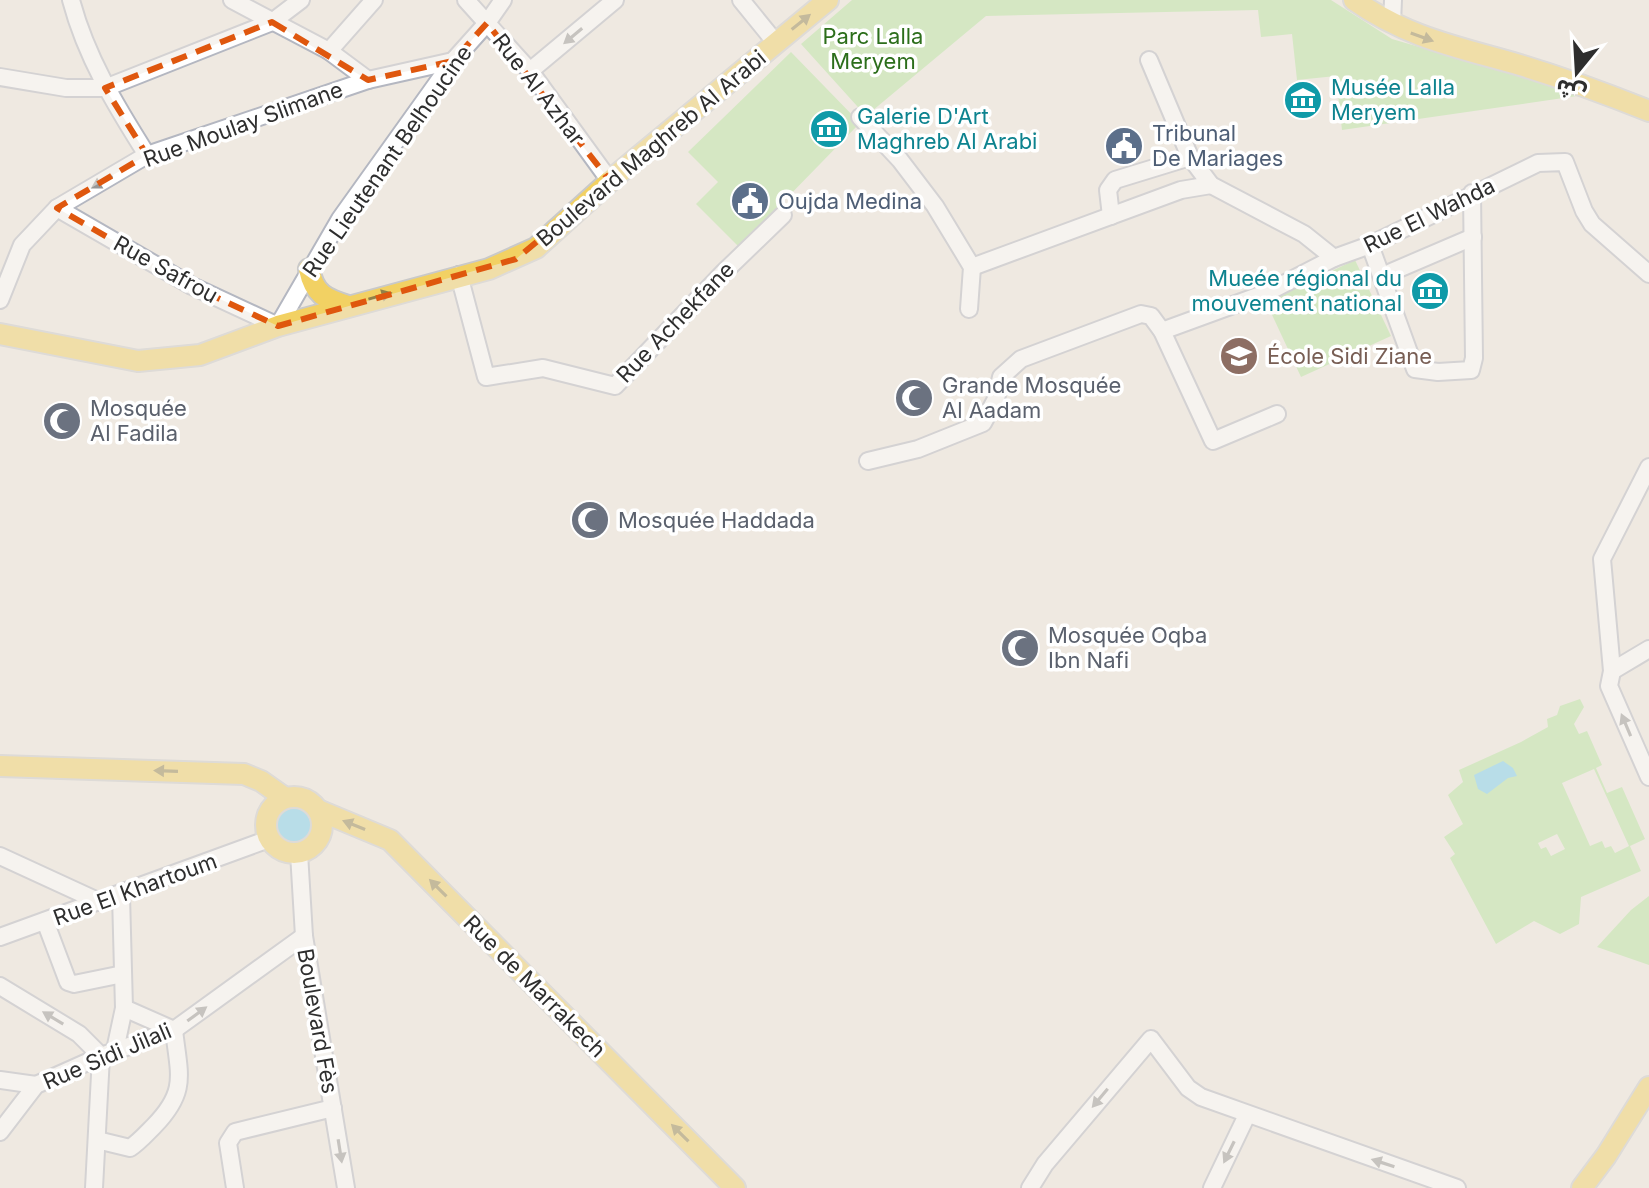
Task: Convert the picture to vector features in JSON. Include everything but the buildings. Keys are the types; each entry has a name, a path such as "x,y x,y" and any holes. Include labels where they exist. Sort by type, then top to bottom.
{"main road":[{"name":"Boulevard Maghreb Al Arabi","path":"0,334 138,361 200,355 278,326 489,269 536,248 610,181 828,0"},
{"path":"1354,0 1418,36 1525,67 1649,111"},
{"path":"309,269 312,283 321,295 348,306"},
{"path":"0,766 244,774 285,798"},
{"path":"285,798 302,798 318,810 320,836 308,849 299,853 282,851 269,839 265,829 266,818 271,808 285,798"},
{"name":"Rue de Marrakech","path":"318,810 390,840 735,1188"},
{"path":"1582,1188 1649,1087"}],"street":[{"path":"71,0 105,88 147,155"},
{"path":"232,0 329,51 368,80"},
{"path":"0,77 66,88 105,88 272,22 301,0"},
{"path":"329,51 374,0"},
{"name":"Rue Al Azhar","path":"466,0 530,71 610,181"},
{"name":"Rue Lieutenant Belhoucine","path":"278,326 340,219 453,61 503,0"},
{"path":"530,71 615,0"},
{"path":"741,0 776,43"},
{"path":"1392,23 1393,0"},
{"path":"1149,60 1190,157 1211,185 1304,234 1334,258"},
{"name":"Rue Moulay Slimane","path":"0,300 22,245 57,208 147,155 368,80 453,61"},
{"path":"860,117 900,160 935,206 972,267 969,309"},
{"path":"1111,216 1108,190 1115,180 1190,157"},
{"name":"Rue El Wahda","path":"1162,331 1266,293 1538,163 1565,162 1592,224 1649,274"},
{"path":"972,267 1181,190 1211,185"},
{"path":"1370,245 1415,369 1467,372 1473,366 1472,193"},
{"name":"Rue Safrou","path":"57,208 192,286 278,326"},
{"name":"Rue Achekfane","path":"459,275 486,377 543,368 615,386 739,256 783,215"},
{"path":"1382,276 1473,237"},
{"path":"868,461 918,449 983,423 996,399 1001,377 1021,359 1141,314 1151,316 1162,331 1213,441 1277,414"},
{"path":"1649,467 1645,489 1602,559 1612,671 1609,686 1649,777"},
{"path":"1612,671 1649,649"},
{"name":"Rue El Khartoum","path":"0,937 269,839"},
{"name":"Boulevard Fès","path":"299,853 304,936 346,1188"},
{"path":"0,856 100,902"},
{"path":"94,1188 108,1053 124,1008 121,895"},
{"path":"45,921 68,982 74,984 123,974"},
{"name":"Rue Sidi Jilali","path":"0,1132 36,1085 108,1053 174,1030 304,936"},
{"path":"0,986 108,1053"},
{"path":"97,1140 130,1148 174,1104 179,1083 174,1030 124,1008"},
{"path":"1030,1188 1045,1164 1151,1039 1194,1093 1247,1115 1457,1188"},
{"path":"0,1080 36,1085"},
{"path":"235,1188 228,1143 235,1132 333,1108"},
{"path":"1212,1188 1247,1115"}],"highlighted area":[{"path":"272,22 368,80 453,61 487,23 610,181 516,259 278,326 192,286 57,208 147,155 105,88"}],"green space":[{"name":"Parc Lalla Meryem","path":"852,0 1331,0 1392,39 1584,95 1342,130 1336,76 1297,80 1292,34 1261,37 1258,10 986,16 866,116 801,44"},
{"path":"791,52 860,123 739,247 696,204 718,182 688,152"},
{"path":"1355,260 1391,336 1301,377 1266,302"},
{"path":"1580,699 1584,707 1574,724 1579,734 1587,731 1602,765 1596,768 1607,793 1622,787 1645,839 1630,846 1641,871 1581,897 1579,924 1560,934 1534,921 1496,944 1450,858 1455,854 1444,837 1463,824 1448,795 1463,782 1459,770 1548,727 1547,719 1557,715 1560,706","holes":["1594,769 1629,846 1615,853 1611,846 1605,848 1602,841 1590,846 1562,783","1557,834 1565,849 1551,856 1546,847 1541,849 1538,843"]},
{"path":"1649,896 1649,965 1597,947 1631,910"}],"water":[{"path":"1503,761 1513,768 1517,776 1508,778 1487,794 1478,789 1474,775"},
{"path":"292,802 307,808 313,823 307,838 292,844 277,838 271,823 277,808"}],"place":[{"name":"Musée Lalla Meryem","path":"1303,100"},
{"name":"Galerie D'Art Maghreb Al Arabi","path":"829,129"},
{"name":"Tribunal De Mariages","path":"1124,146"},
{"name":"Oujda Medina","path":"750,201"},
{"name":"Mueée régional du mouvement national","path":"1430,291"},
{"name":"École Sidi Ziane","path":"1239,356"},
{"name":"Grande Mosquée Al Aadam","path":"914,398"},
{"name":"Mosquée Al Fadila","path":"62,421"},
{"name":"Mosquée Haddada","path":"590,520"},
{"name":"Mosquée Oqba Ibn Nafi","path":"1020,648"}]}
